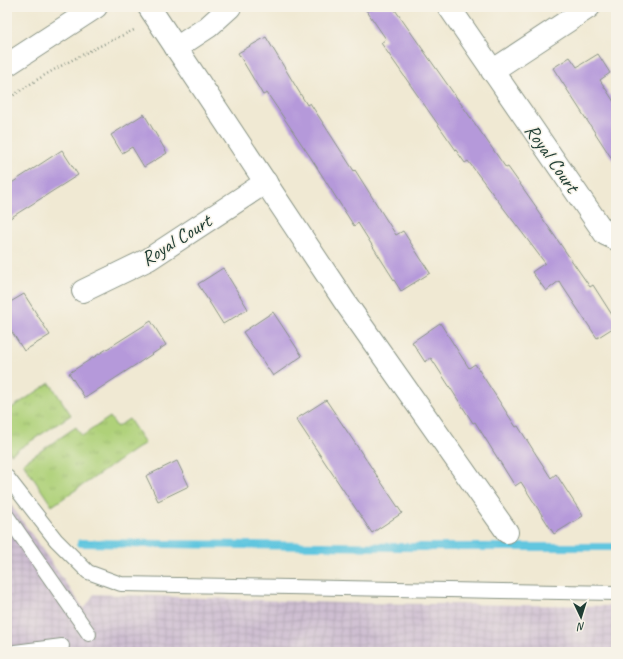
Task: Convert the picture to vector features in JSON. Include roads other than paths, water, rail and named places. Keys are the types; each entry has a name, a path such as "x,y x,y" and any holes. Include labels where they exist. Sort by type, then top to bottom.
{"street":[{"path":"7,66 96,7"},
{"path":"176,48 208,27 230,7"},
{"name":"Royal Court","path":"448,7 605,234 616,239"},
{"path":"492,71 589,7"},
{"path":"152,13 345,302 507,532"},
{"name":"Royal Court","path":"82,291 149,259 266,182"}],"lane":[{"path":"7,477 56,540 88,572 121,584 616,593"},
{"path":"7,516 90,634"},
{"path":"15,652 62,646"}],"waterway":[{"path":"81,543 397,547 616,547"}]}
